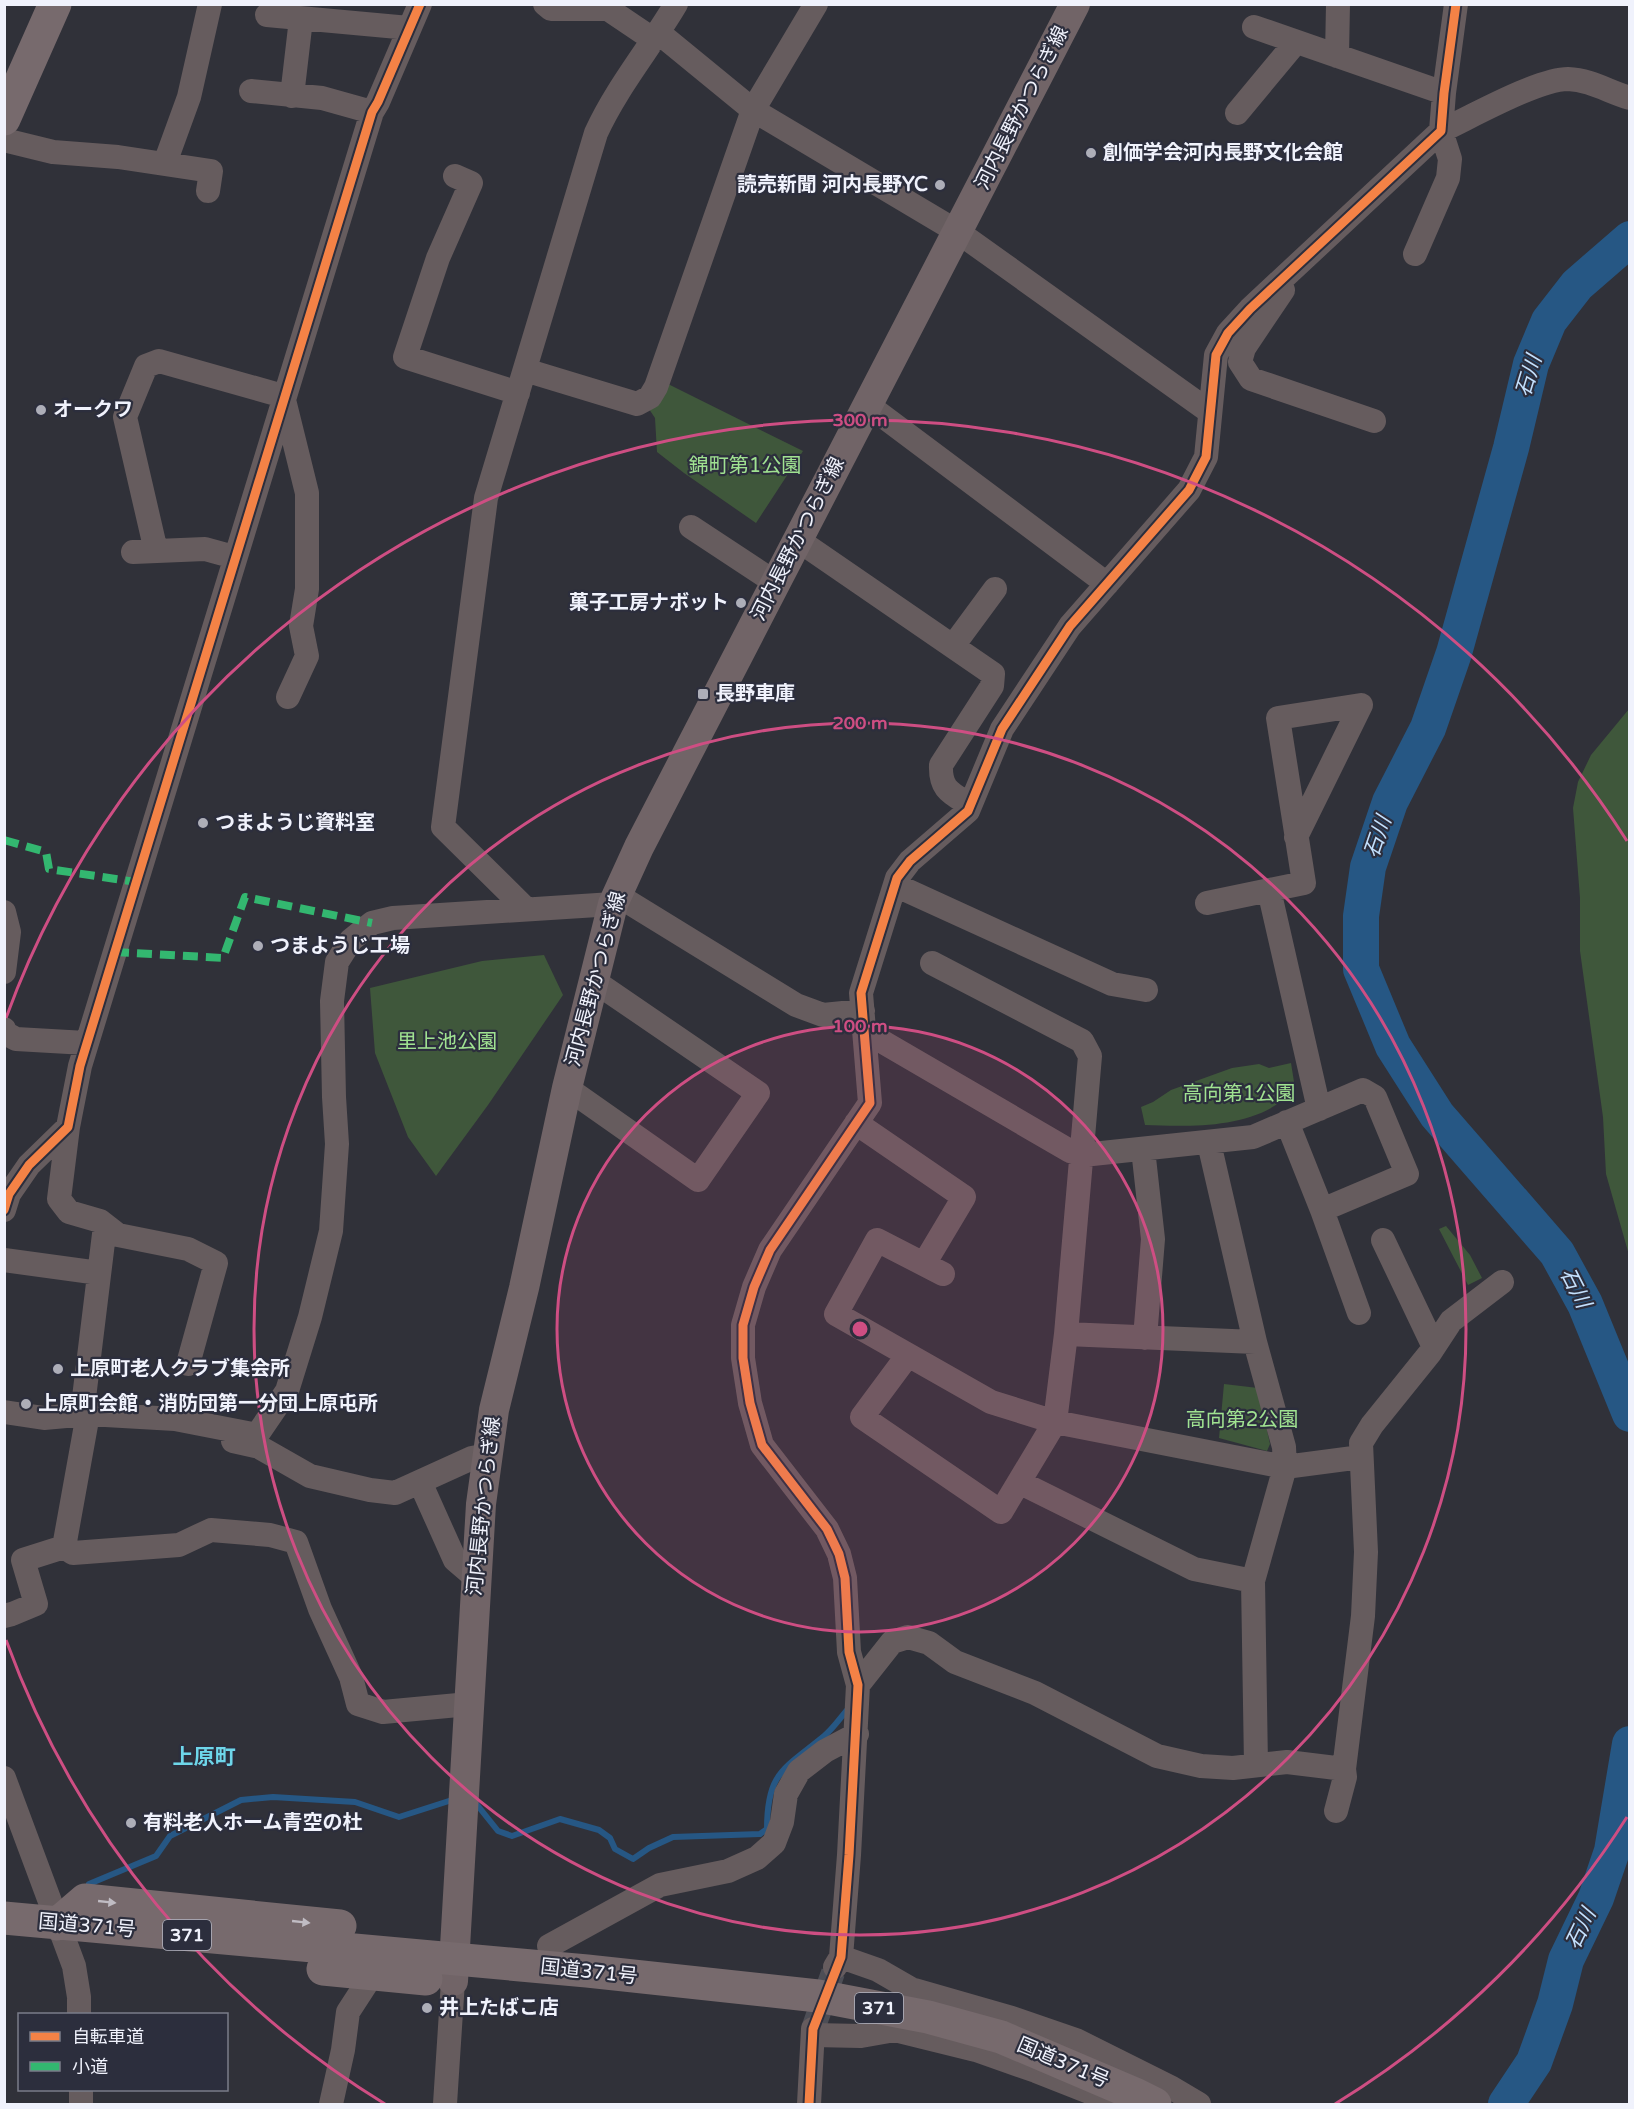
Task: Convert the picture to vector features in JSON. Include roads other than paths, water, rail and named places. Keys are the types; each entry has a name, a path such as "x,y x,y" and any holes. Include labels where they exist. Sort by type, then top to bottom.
{"highway":[{"path":"4,118 55,4"},
{"path":"85,1900 826,1975 868,1984 905,2013 854,2023 716,2004 372,1975 96,1945 57,1924 85,1900"},
{"name":"国道371号","path":"4,1918 587,1971 818,1996 928,2017 1001,2037 1155,2104"}],"main road":[{"name":"河内長野かつらぎ線","path":"453,1982 476,1578 487,1455 494,1410 524,1288 567,1088 615,900 639,848 1075,4"}],"street":[{"path":"165,163 189,97 210,4"},
{"path":"188,1364 216,1263 188,1249 118,1235 100,1221 69,1212 59,1199 68,1127 86,1043 372,112 420,4"},
{"path":"545,4 551,9 609,7 657,36 753,110 958,232 1210,412"},
{"path":"526,909 443,827 486,498 596,133 606,111 676,4"},
{"path":"525,370 637,404 650,397 656,387 753,110 816,4"},
{"path":"1337,56 1338,4"},
{"path":"1415,254 1448,178 1450,159 1441,131 1456,4"},
{"path":"267,15 409,28"},
{"path":"292,96 301,19"},
{"path":"1254,27 1444,93"},
{"path":"1237,113 1296,42"},
{"path":"1199,2104 1076,2040 1012,2018 911,1989 878,1970 838,1962 849,1855 858,1685 849,1652 845,1578 839,1554 827,1529 762,1445 750,1403 743,1358 744,1325 754,1287 770,1250 870,1103 861,993 897,878 910,861 968,811 1002,729 1070,626 1189,490 1206,457 1216,355 1228,333 1441,131 1532,88 1567,79 1592,82 1629,98"},
{"path":"251,91 322,98 372,112"},
{"path":"4,140 53,152 118,156 211,171 208,191"},
{"path":"455,176 471,183 438,258 405,357 518,393"},
{"path":"1289,273 1282,294 1244,348 1240,362 1251,379 1374,421"},
{"path":"234,557 205,549 144,552 125,417 146,366 159,361 283,396"},
{"path":"283,396 307,493 307,589 301,626 307,656 288,697"},
{"path":"868,405 1107,584"},
{"path":"691,527 776,583"},
{"path":"798,540 993,674 992,686 941,765 940,778 947,791 970,806"},
{"path":"953,646 995,589"},
{"path":"1208,903 1304,883 1296,837 1278,718 1361,705 1296,837"},
{"path":"895,885 1112,984 1146,990"},
{"path":"1269,890 1319,1109"},
{"path":"4,1412 44,1418 85,1414 175,1419 257,1435 287,1391 310,1317 331,1231 337,1144 332,1001 337,962 351,940 372,923 393,918 615,900 796,1005 823,1015 863,1021 1070,1151 1083,1155 1253,1137 1363,1090 1375,1097 1407,1174 1322,1210"},
{"path":"4,912 9,932 4,972"},
{"path":"908,1355 862,1418 1001,1512 1055,1422 1066,1334 1090,1056 1082,1041 932,963"},
{"path":"567,1088 698,1180 758,1093 594,981"},
{"path":"6,1036 16,1039 86,1043"},
{"path":"1287,1122 1359,1313"},
{"path":"856,1123 964,1197 934,1269 877,1239 836,1314 991,1402 1055,1422 1285,1467 1361,1457"},
{"path":"4,1210 9,1194 29,1165 68,1127"},
{"path":"1209,1143 1255,1342 1284,1448 1285,1467 1253,1581 1256,1765"},
{"path":"1143,1149 1153,1239 1145,1338"},
{"path":"64,1547 85,1414 105,1226"},
{"path":"1383,1240 1434,1347"},
{"path":"4,1260 99,1273"},
{"path":"1336,1811 1345,1777 1344,1769 1363,1616 1366,1552 1361,1443 1372,1425 1434,1347 1451,1321 1502,1282"},
{"path":"1066,1334 1255,1342"},
{"path":"175,1419 212,1436 259,1446 310,1476 370,1490 395,1493 472,1458 487,1455"},
{"path":"420,1482 455,1560 476,1578"},
{"path":"1019,1482 1194,1569 1253,1581"},
{"path":"64,1547 73,1553 179,1545 211,1530 270,1535 296,1542 320,1609 351,1677 358,1704 383,1712 469,1704"},
{"path":"4,1616 36,1604 23,1560 64,1547"},
{"path":"858,1685 892,1642 909,1637 929,1643 955,1662 1035,1693 1157,1756 1202,1766 1233,1768 1287,1762 1344,1769"},
{"path":"549,1946 660,1885 728,1871 757,1858 774,1843 783,1822 786,1794 799,1771 825,1751 857,1734"},
{"path":"4,1778 74,1966 80,2013"},
{"path":"331,2104 343,2050 348,2012 372,1975"},
{"path":"445,2104 453,1982"},
{"path":"809,2104 813,2032 861,2036 895,2030 976,2050 1036,2071 1114,2104"}],"waterway":[{"name":"石川","path":"1630,239 1577,285 1549,321 1531,364 1511,448 1454,653 1428,728 1390,802 1368,867 1361,916 1361,969 1393,1046 1437,1115 1557,1253 1585,1304 1630,1414"},
{"path":"474,1801 498,1831 512,1836 560,1819 599,1830 610,1838 615,1849 633,1859 649,1848 673,1837 760,1834 767,1829 770,1795 780,1774 827,1733 848,1709"},
{"name":"石川","path":"1506,2104 1534,2062 1555,2004 1566,1960 1596,1898 1612,1851 1630,1744"},
{"path":"89,1884 156,1856 170,1836 241,1800 273,1797 355,1802 399,1817 452,1800"}],"tunnel":[{"path":"813,2029 835,1967"}],"place":[{"name":"創価学会河内長野文化会館","path":"1091,153"},
{"name":"読売新聞 河内長野YC","path":"940,185"},
{"name":"オークワ","path":"41,410"},
{"name":"菓子工房ナボット","path":"741,603"},
{"name":"長野車庫","path":"703,694"},
{"name":"つまようじ資料室","path":"203,823"},
{"name":"つまようじ工場","path":"258,946"},
{"name":"上原町老人クラブ集会所","path":"58,1369"},
{"name":"上原町会館・消防団第一分団上原屯所","path":"26,1404"},
{"name":"有料老人ホーム青空の杜","path":"131,1823"},
{"name":"井上たばこ店","path":"427,2008"}],"district":[{"name":"上原町","path":"204,1757"}],"park label":[{"name":"錦町第1公園","path":"745,466"},
{"name":"里上池公園","path":"447,1042"},
{"name":"高向第1公園","path":"1239,1094"},
{"name":"高向第2公園","path":"1242,1420"}]}
